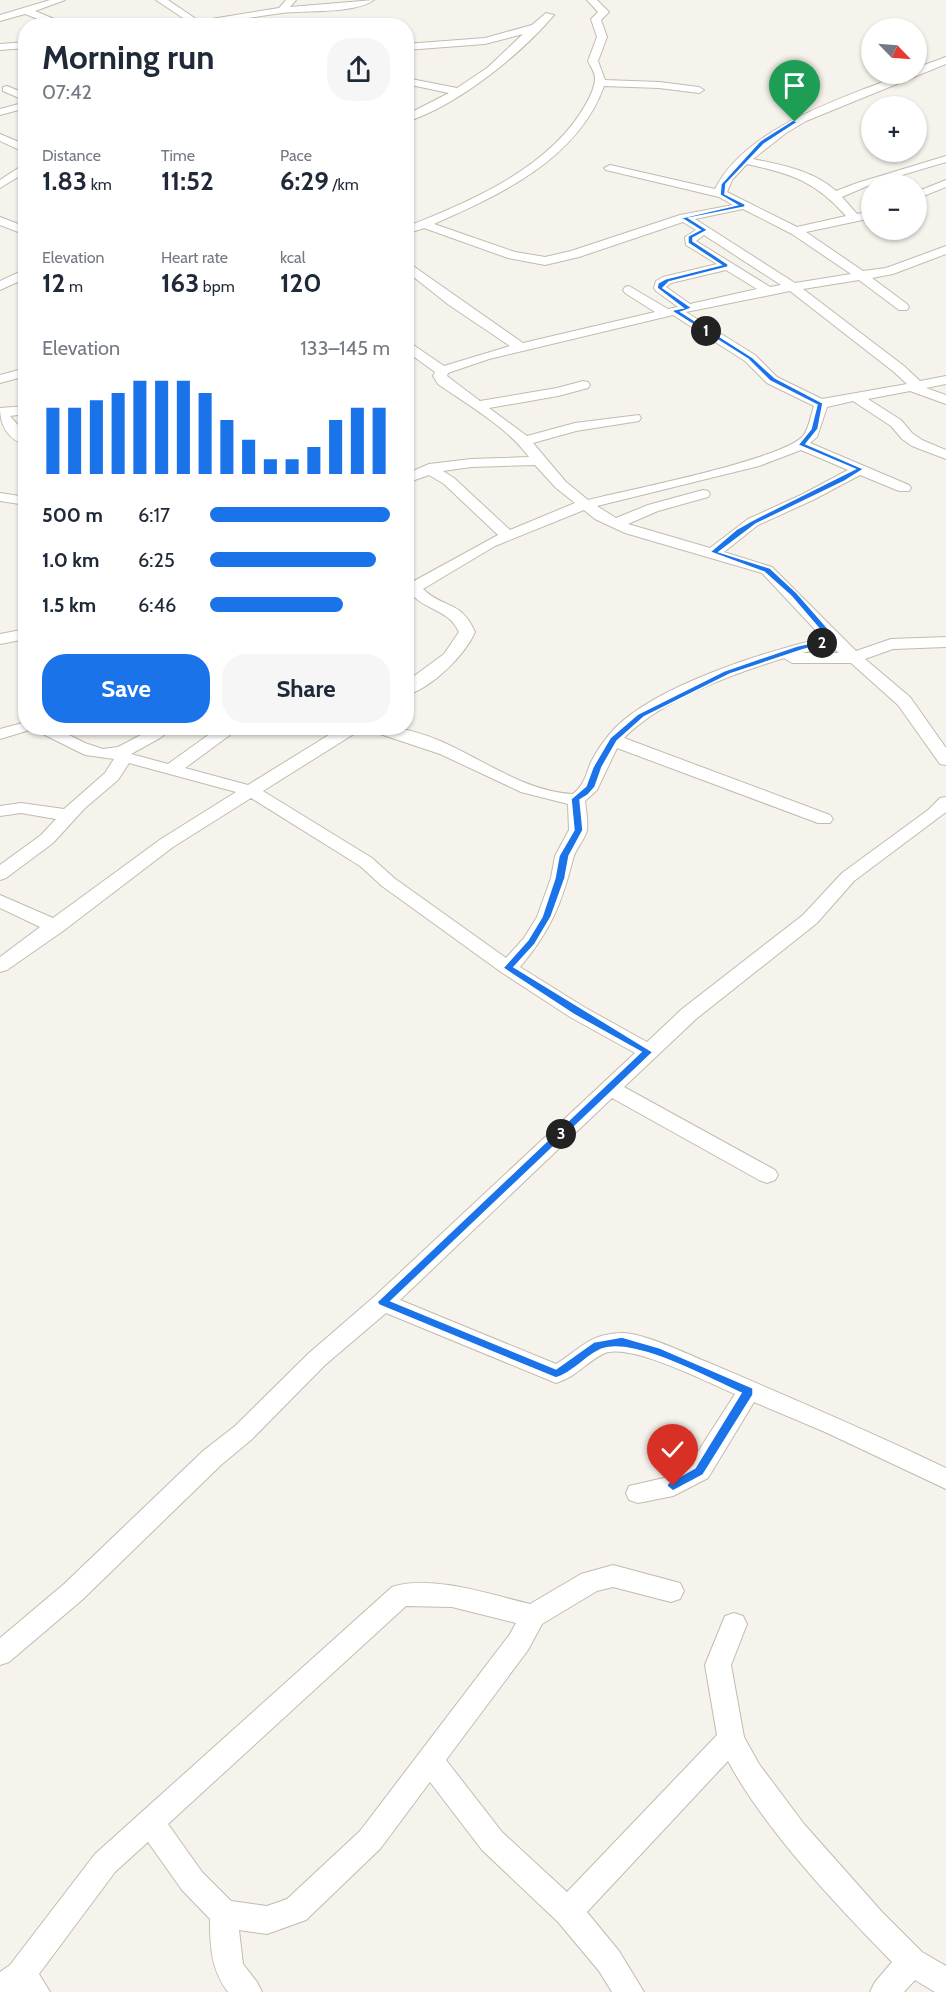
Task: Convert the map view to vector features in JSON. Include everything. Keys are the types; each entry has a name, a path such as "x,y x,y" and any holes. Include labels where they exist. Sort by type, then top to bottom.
{"street":[{"path":"0,18 60,0"},
{"path":"161,0 190,18"},
{"path":"282,9 291,0"},
{"path":"233,18 282,9 343,6 369,0"},
{"path":"414,228 501,188 532,168 575,128 589,111 600,83 599,73 593,61 600,48 603,31 596,19 604,12 603,8 592,0"},
{"path":"27,11 45,18"},
{"path":"414,115 459,92 491,70 549,15"},
{"path":"414,46 485,40 537,27"},
{"path":"0,42 6,46"},
{"path":"927,68 946,60"},
{"path":"414,83 459,92"},
{"path":"600,83 659,85 699,90"},
{"path":"722,194 723,184 762,143 795,122 888,84"},
{"path":"7,89 18,94"},
{"path":"0,112 18,107"},
{"path":"0,136 18,146"},
{"path":"835,196 861,185 945,159"},
{"path":"744,160 791,172 825,188 855,219"},
{"path":"610,168 722,194 796,231 903,307"},
{"path":"0,185 18,172"},
{"path":"927,191 946,183"},
{"path":"423,224 512,255 545,261 575,254 684,218 743,206"},
{"path":"796,231 861,217"},
{"path":"684,218 793,287 899,369 914,386 946,400"},
{"path":"0,220 18,228"},
{"path":"705,230 691,237 690,242 768,291"},
{"path":"442,371 520,347 676,311 768,291 889,271 946,250"},
{"path":"676,311 660,288 660,284 667,280 726,266"},
{"path":"414,271 453,302 520,347"},
{"path":"0,286 18,277"},
{"path":"628,290 676,311 750,358 772,380 821,404 946,380"},
{"path":"414,350 442,371"},
{"path":"442,371 440,376 443,381 525,441 539,461 584,505 615,524 714,552 767,570 794,594 834,640 904,701 946,759"},
{"path":"0,379 18,374"},
{"path":"478,406 558,392 583,385"},
{"path":"855,396 896,423 917,443 946,455"},
{"path":"414,584 471,552 507,535 584,505 769,459 802,445 814,429 821,404"},
{"path":"18,412 2,417 18,433"},
{"path":"525,441 575,427 634,418"},
{"path":"802,445 904,488"},
{"path":"414,475 429,468 458,464 539,461"},
{"path":"429,468 449,481 507,535"},
{"path":"714,552 753,522 860,469"},
{"path":"615,524 653,508 703,494"},
{"path":"0,496 18,499"},
{"path":"414,591 460,616 467,632 464,641 454,652 414,683"},
{"path":"0,639 18,636"},
{"path":"402,735 446,750 504,779 536,791 576,799 585,794 590,787 597,767 613,740 624,728 656,707 727,672 800,648 834,640"},
{"path":"764,659 853,658 891,644 946,642"},
{"path":"0,734 18,729"},
{"path":"55,735 85,750 120,756 251,791 366,862 388,882 508,968 576,1012 648,1052"},
{"path":"0,874 47,839 68,815 112,776 120,756 154,735"},
{"path":"172,769 218,735"},
{"path":"0,966 56,927 167,843 340,735"},
{"path":"613,740 689,771 824,819"},
{"path":"508,968 531,942 546,917 560,878 564,856 579,830 576,799"},
{"path":"0,1654 73,1592 212,1458 243,1434 317,1359 383,1302 648,1052 711,996 810,919 848,878 934,814 946,802"},
{"path":"0,811 21,808 68,815"},
{"path":"0,901 56,927"},
{"path":"610,1088 767,1175"},
{"path":"383,1302 556,1374 566,1370 598,1345 622,1341 656,1351 833,1425 946,1479"},
{"path":"638,1493 673,1486 699,1472 749,1391"},
{"path":"149,1821 192,1881 224,1914 267,1920 296,1910 370,1840 519,1642 533,1616 590,1582 613,1576 671,1591"},
{"path":"18,1986 105,1863 401,1595 452,1596 533,1616"},
{"path":"734,1624 718,1665 731,1739 749,1773 794,1833 872,1922 912,1962 946,1982"},
{"path":"568,1912 731,1739"},
{"path":"430,1760 492,1841 568,1912 609,1961 629,1992"},
{"path":"224,1914 225,1950 230,1971 247,1992"},
{"path":"885,1992 912,1962"}],"route":[{"path":"673,1486 699,1472 749,1391 656,1351 622,1341 598,1345 566,1370 556,1374 383,1302 648,1052 576,1012 508,968 531,942 546,917 549,903 560,878 564,856 579,830 576,799 585,794 590,787 597,767 613,740 624,728 641,716 727,672 800,648 834,640 809,614 794,594 767,570 714,552 753,522 808,497 860,469 802,445 814,429 821,404 772,380 750,358 675,311 688,308 660,288 660,284 667,280 726,266 690,242 691,237 705,230 684,218 743,206 722,194 723,184 762,143 779,130 795,122"}]}
